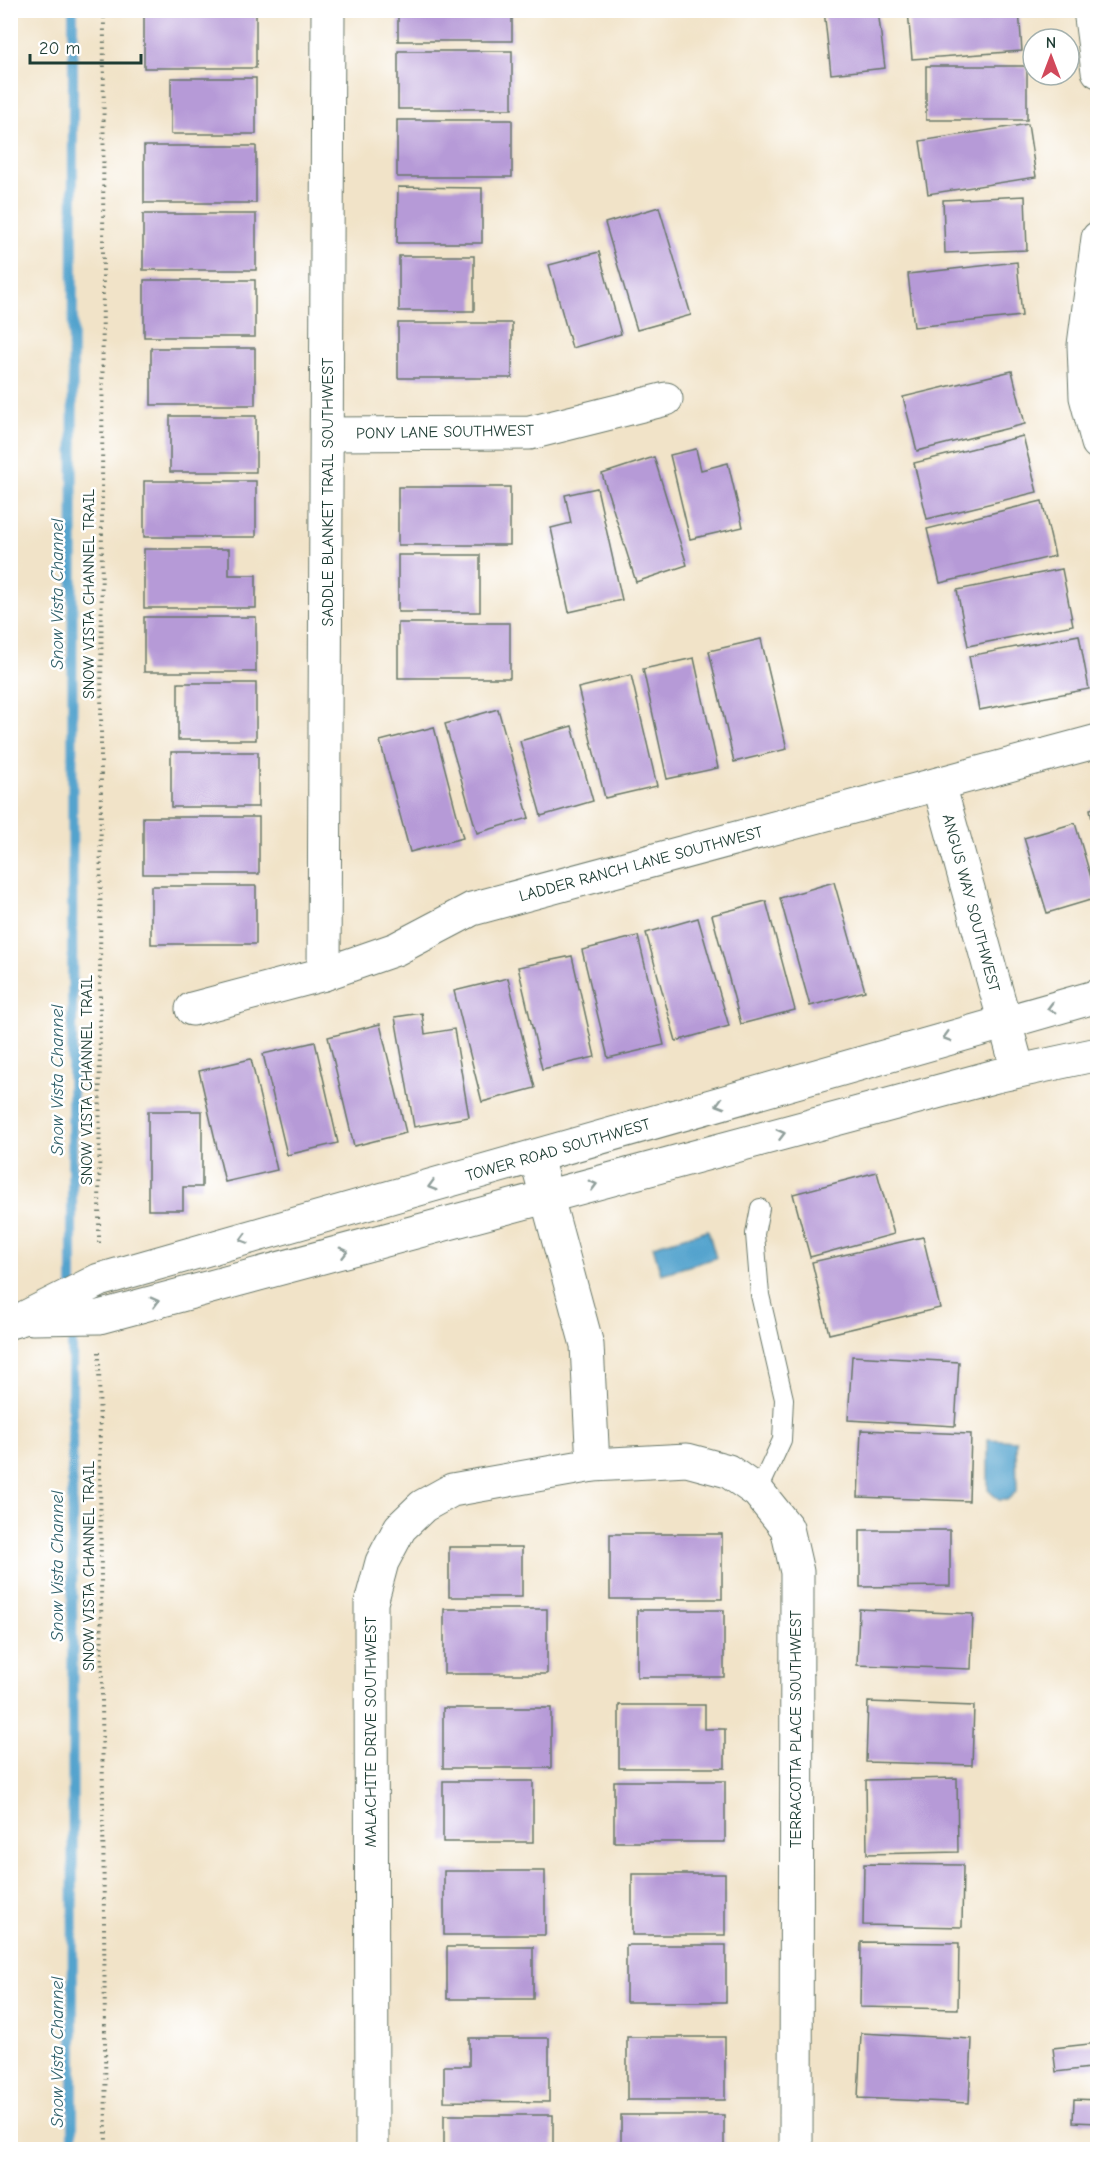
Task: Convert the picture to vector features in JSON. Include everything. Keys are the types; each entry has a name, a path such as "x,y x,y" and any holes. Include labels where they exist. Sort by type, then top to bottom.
{"street":[{"name":"SADDLE BLANKET TRAIL SOUTHWEST","path":"324,974 328,10"},
{"path":"1090,10 1098,71"},
{"path":"1098,238 1084,345 1086,397 1098,443"},
{"name":"PONY LANE SOUTHWEST","path":"328,434 530,433 666,399"},
{"name":"LADDER RANCH LANE SOUTHWEST","path":"192,1009 324,974 396,949 472,909 1098,741"},
{"name":"ANGUS WAY SOUTHWEST","path":"939,784 1018,1070"},
{"name":"TOWER ROAD SOUTHWEST","path":"17,1320 92,1283 1098,996"},
{"name":"TOWER ROAD SOUTHWEST","path":"17,1320 99,1317 1018,1070 1098,1054"},
{"path":"536,1157 587,1345 593,1465"},
{"name":"TERRACOTTA PLACE SOUTHWEST","path":"593,1465 687,1460 728,1472 758,1492 787,1528 797,1572 796,2150"},
{"name":"MALACHITE DRIVE SOUTHWEST","path":"372,2150 371,1603 382,1562 400,1528 423,1506 452,1490 593,1465"}],"lane":[{"path":"758,1492 782,1440 784,1399 760,1295 755,1234 760,1208"}],"path":[{"name":"SNOW VISTA CHANNEL TRAIL","path":"92,1283 104,10"},
{"name":"SNOW VISTA CHANNEL TRAIL","path":"99,1317 105,2150"}],"water":[{"path":"708,1230 716,1258 661,1274 653,1246"},
{"path":"988,1439 1016,1441 1017,1491 1007,1500 999,1500 988,1490"}],"building":[{"path":"398,10 512,10 512,41 398,41"},
{"path":"824,10 878,10 885,68 831,74"},
{"path":"908,10 1019,10 1021,51 912,59"},
{"path":"144,11 256,11 256,68 144,68"},
{"path":"398,51 512,51 512,109 398,109"},
{"path":"926,66 1021,66 1021,87 1027,87 1027,120 926,120"},
{"path":"171,78 256,78 256,134 171,134"},
{"path":"397,120 512,120 512,177 397,177"},
{"path":"1028,124 1036,177 928,194 920,141"},
{"path":"144,146 256,146 256,203 144,203"},
{"path":"398,187 482,188 482,243 397,243"},
{"path":"1025,196 1027,250 945,253 943,200"},
{"path":"659,207 691,315 637,330 605,223"},
{"path":"143,214 256,214 256,270 143,270"},
{"path":"599,252 621,334 572,348 549,265"},
{"path":"399,256 474,256 474,311 399,311"},
{"path":"1017,262 1022,316 914,327 908,274"},
{"path":"144,280 255,280 255,337 144,337"},
{"path":"398,323 512,323 512,378 398,378"},
{"path":"151,348 255,348 255,405 151,405"},
{"path":"1012,371 1025,424 917,451 903,397"},
{"path":"170,416 256,416 256,472 170,472"},
{"path":"1023,436 1037,492 927,519 914,463"},
{"path":"696,449 701,470 728,463 743,527 690,539 670,455"},
{"path":"654,457 687,565 636,582 602,474"},
{"path":"144,481 256,481 256,537 144,537"},
{"path":"398,487 510,487 510,545 398,545"},
{"path":"597,488 622,600 569,612 551,528 571,523 565,495"},
{"path":"1042,501 1055,556 940,583 927,529"},
{"path":"144,549 229,549 229,575 256,575 256,608 144,608"},
{"path":"398,555 480,555 480,612 398,612"},
{"path":"1062,569 1073,625 968,646 957,590"},
{"path":"144,617 256,617 256,672 144,672"},
{"path":"398,623 510,623 510,678 398,678"},
{"path":"1079,635 1089,689 979,710 969,656"},
{"path":"761,639 787,749 734,762 709,651"},
{"path":"694,658 718,768 667,779 643,669"},
{"path":"631,675 657,786 605,798 578,688"},
{"path":"178,683 256,683 256,740 178,740"},
{"path":"498,709 529,818 477,833 445,724"},
{"path":"572,726 593,801 541,816 520,741"},
{"path":"434,727 463,838 410,852 380,741"},
{"path":"171,752 258,752 258,807 171,807"},
{"path":"1098,807 1098,840 1096,840 1090,809"},
{"path":"143,817 259,817 259,874 143,874"},
{"path":"1075,823 1097,898 1047,913 1024,838"},
{"path":"834,882 865,991 810,1006 780,898"},
{"path":"151,886 256,886 256,944 151,944"},
{"path":"766,901 795,1010 741,1024 712,915"},
{"path":"698,918 729,1026 676,1041 646,933"},
{"path":"638,936 664,1045 608,1058 582,950"},
{"path":"572,956 595,1057 542,1069 518,967"},
{"path":"508,978 535,1088 482,1102 454,991"},
{"path":"422,1013 425,1034 454,1029 469,1117 414,1127 395,1017"},
{"path":"380,1024 406,1133 354,1146 328,1037"},
{"path":"315,1042 338,1143 287,1155 263,1054"},
{"path":"251,1059 277,1170 225,1182 199,1071"},
{"path":"148,1111 202,1111 202,1187 183,1187 183,1210 148,1210"},
{"path":"877,1172 894,1234 810,1257 793,1194"},
{"path":"923,1237 940,1308 829,1334 812,1262"},
{"path":"852,1356 959,1362 955,1426 848,1420"},
{"path":"861,1430 971,1434 969,1501 858,1497"},
{"path":"860,1530 950,1530 950,1586 860,1587"},
{"path":"610,1534 722,1534 722,1599 610,1599"},
{"path":"449,1547 522,1547 522,1597 449,1597"},
{"path":"444,1609 547,1609 547,1674 444,1674"},
{"path":"859,1609 973,1614 971,1669 857,1665"},
{"path":"637,1610 724,1610 724,1677 637,1677"},
{"path":"868,1702 974,1706 972,1765 866,1762"},
{"path":"619,1705 705,1705 705,1729 725,1729 725,1768 619,1768"},
{"path":"443,1708 551,1708 551,1768 443,1768"},
{"path":"957,1778 958,1852 867,1854 866,1780"},
{"path":"443,1781 533,1781 533,1842 443,1842"},
{"path":"614,1781 725,1781 725,1842 614,1842"},
{"path":"864,1864 963,1865 962,1927 863,1925"},
{"path":"444,1871 545,1871 545,1935 444,1935"},
{"path":"632,1874 725,1874 725,1935 632,1935"},
{"path":"861,1942 959,1943 958,2009 860,2007"},
{"path":"626,1945 726,1945 726,2002 626,2002"},
{"path":"447,1947 533,1947 533,1999 447,1999"},
{"path":"861,2033 972,2039 969,2103 858,2098"},
{"path":"627,2037 725,2037 725,2100 627,2100"},
{"path":"469,2038 549,2038 549,2102 444,2101 444,2066 469,2066"},
{"path":"1098,2043 1098,2067 1056,2072 1053,2048"},
{"path":"1074,2099 1098,2100 1098,2123 1073,2122"},
{"path":"444,2115 553,2115 553,2150 444,2150"},
{"path":"621,2115 724,2115 724,2150 621,2150"}],"waterway":[{"name":"Snow Vista Channel","path":"72,1288 73,10"},
{"name":"Snow Vista Channel","path":"72,1322 73,2150"}]}
